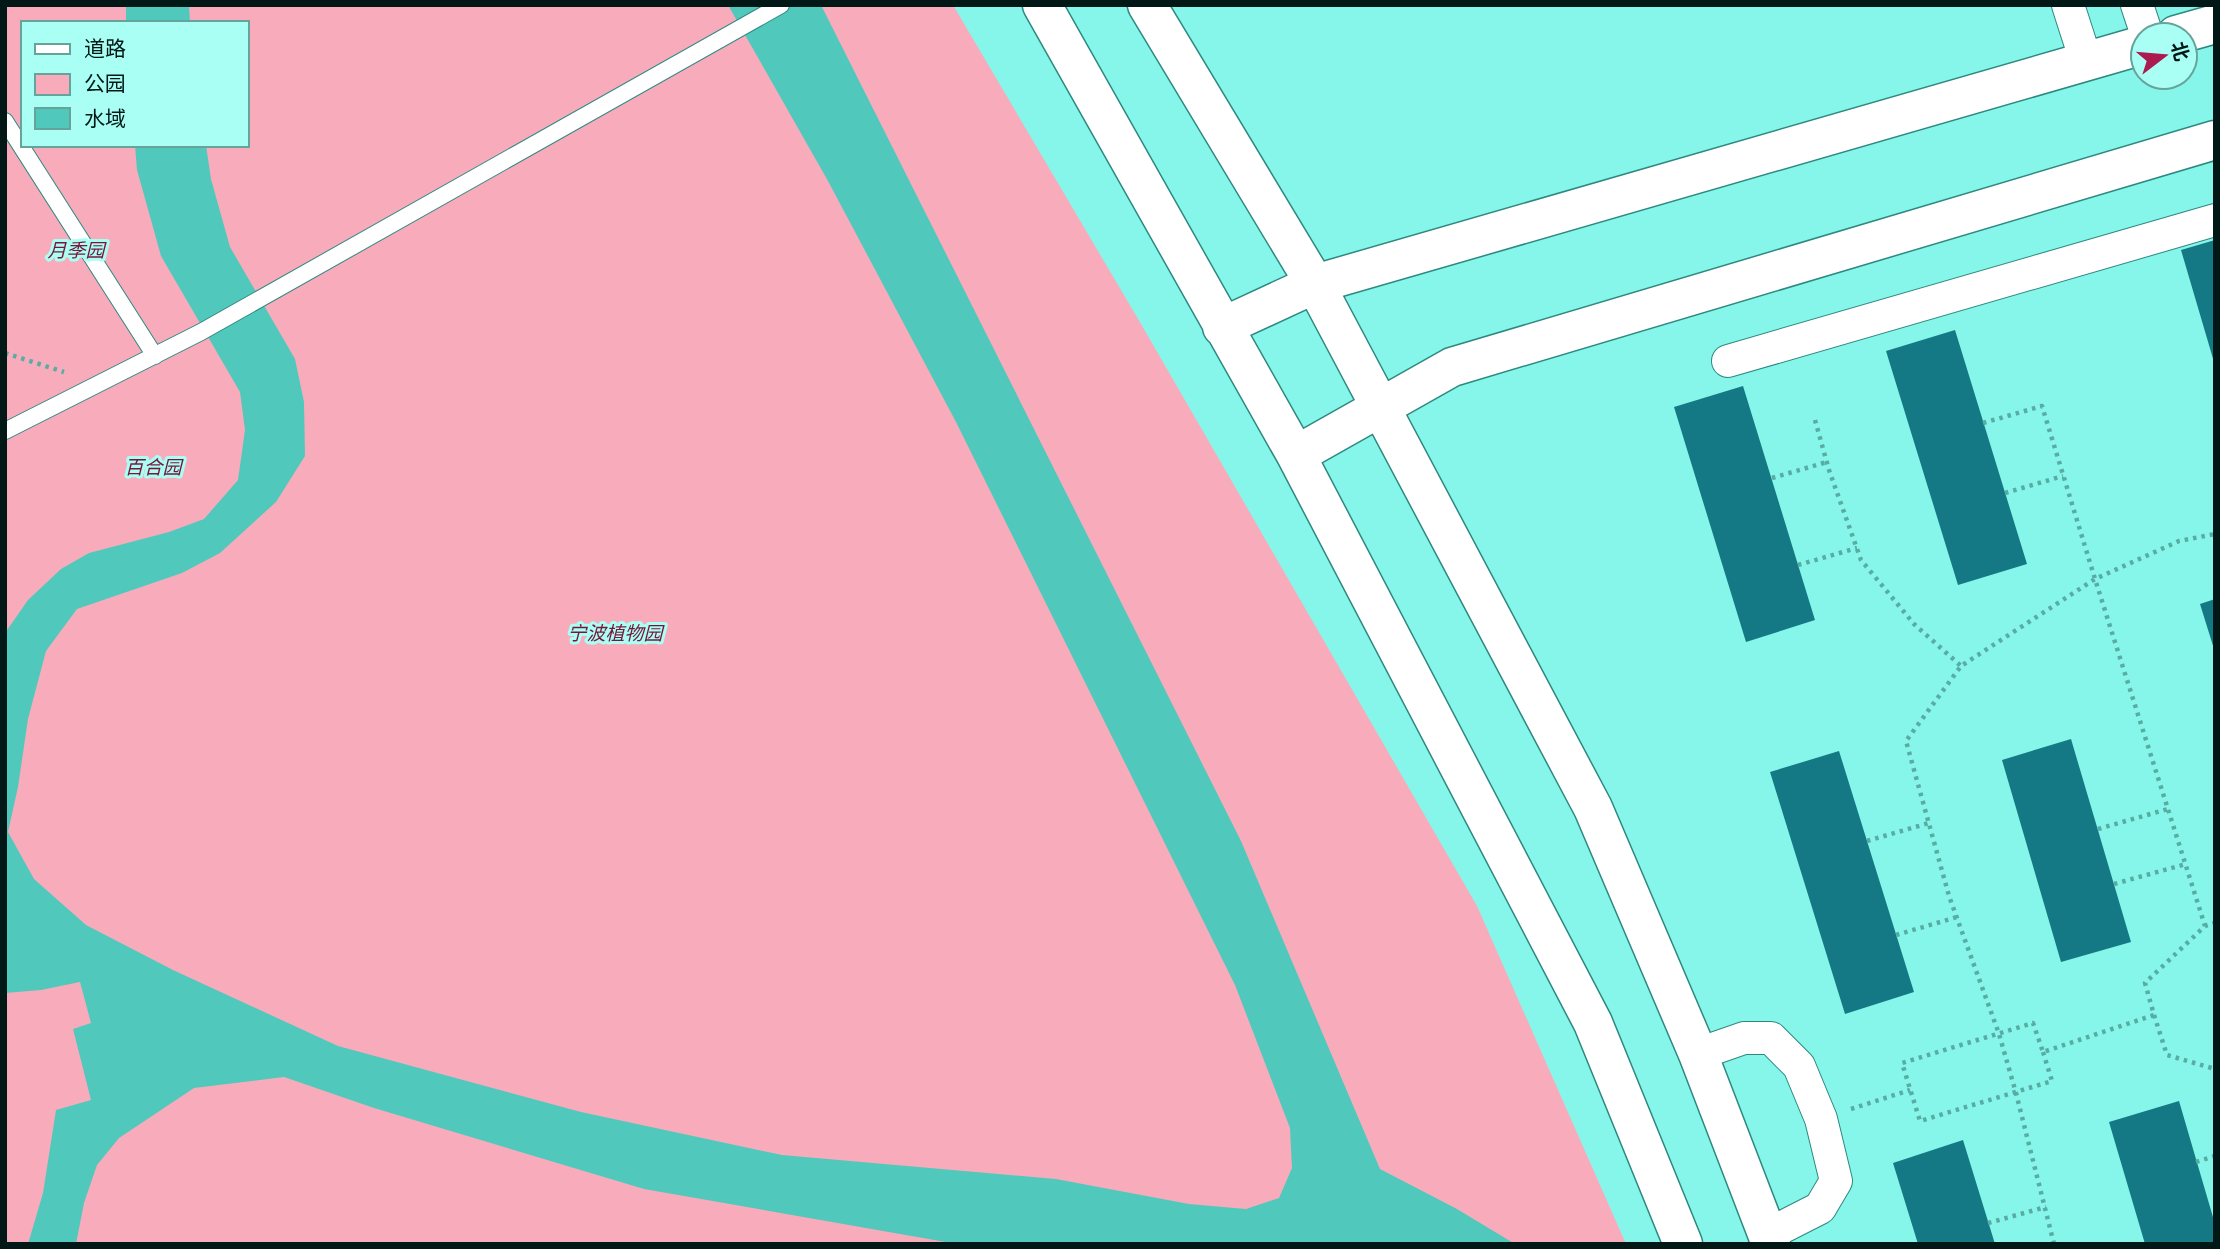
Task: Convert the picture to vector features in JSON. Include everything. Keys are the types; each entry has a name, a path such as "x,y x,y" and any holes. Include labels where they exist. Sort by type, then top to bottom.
{"street":[{"path":"1042,5 1296,455 1593,1023 1684,1244"},
{"path":"1147,5 1315,284 1593,808 1698,1054 1769,1240 1820,1208 1836,1181 1821,1119 1799,1066 1771,1038 1744,1038 1698,1054"},
{"path":"2068,5 2086,61"},
{"path":"1223,327 1315,284 2129,49"},
{"path":"1296,455 1452,367 2215,140"},
{"path":"1728,361 2215,220"}],"lane":[{"path":"5,431 201,331 781,5"},
{"path":"5,121 21,146"},
{"path":"22,147 155,356"}],"path":[{"path":"5,353 98,384"},
{"path":"1983,424 2042,407 2206,926"},
{"path":"1815,421 1861,560 1914,624 1961,666"},
{"path":"1772,478 1827,462"},
{"path":"2005,493 2063,475"},
{"path":"2054,1244 1999,1034 1957,917 1906,741 1961,666 2095,579 2179,541 2215,534"},
{"path":"1798,565 1857,548"},
{"path":"2098,829 2168,809"},
{"path":"1867,841 1928,823"},
{"path":"2114,884 2186,864"},
{"path":"1896,935 1957,917"},
{"path":"2215,923 2206,926 2145,983 2166,1055 2215,1069"},
{"path":"2043,1052 2154,1016"},
{"path":"2033,1023 2043,1052 2052,1081 1920,1121 1902,1063 2033,1023"},
{"path":"1821,1119 1910,1090"},
{"path":"2196,1162 2215,1156"},
{"path":"1988,1223 2046,1207"}],"green space":[{"name":"宁波植物园","path":"5,5 953,5 1141,324 1477,906 1626,1244 5,1244"}],"water":[{"path":"126,5 189,5 190,21 126,21"},
{"path":"728,5 821,5 1241,841 1380,1169 1457,1209 1515,1244 957,1244 644,1189 374,1108 284,1077 194,1088 119,1138 97,1165 84,1203 76,1244 28,1244 43,1193 56,1110 91,1100 73,1029 91,1023 80,982 41,990 5,993 5,633 28,600 61,569 89,553 169,532 204,519 238,480 245,430 240,392 161,256 137,170 135,147 206,147 211,179 230,247 295,359 304,402 305,456 276,502 220,553 182,573 77,609 46,651 28,719 8,832 34,879 86,925 173,970 338,1046 581,1112 782,1155 1056,1179 1189,1204 1246,1209 1279,1198 1292,1168 1290,1128 1235,985 956,422 828,181"}],"building":[{"path":"2215,240 2215,362 2214,362 2181,250"},
{"path":"1955,330 2027,564 1958,585 1886,351"},
{"path":"1743,386 1815,620 1746,642 1674,407"},
{"path":"2215,599 2215,649 2214,649 2200,604"},
{"path":"2071,739 2131,942 2061,962 2002,760"},
{"path":"1839,751 1914,992 1845,1014 1770,772"},
{"path":"2179,1101 2215,1224 2215,1244 2145,1244 2109,1122"},
{"path":"1963,1140 1995,1244 1918,1244 1893,1163"}],"park label":[{"name":"月季园","path":"76,250"},
{"name":"百合园","path":"153,467"}]}
